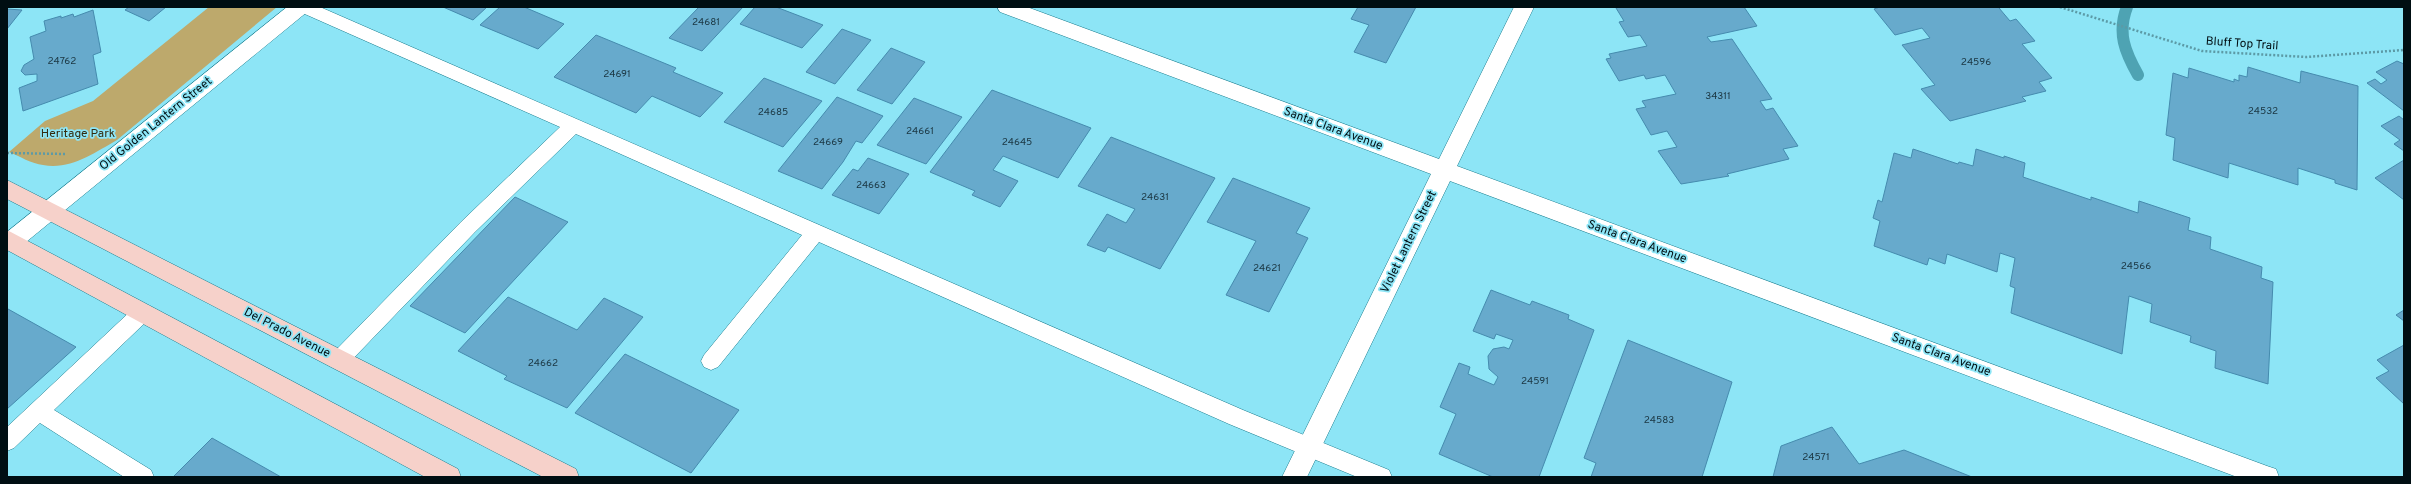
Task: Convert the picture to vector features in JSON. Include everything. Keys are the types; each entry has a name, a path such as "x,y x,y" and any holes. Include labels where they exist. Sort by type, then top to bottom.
{"main road":[{"name":"Del Prado Avenue","path":"7,189 567,477"},
{"path":"10,240 449,477"}],"street":[{"name":"Old Golden Lantern Street","path":"10,240 50,210 300,7"},
{"name":"Santa Clara Avenue","path":"1007,7 2267,477"},
{"name":"Violet Lantern Street","path":"1294,477 1524,7"}],"lane":[{"path":"304,7 1308,447 1381,477"},
{"path":"339,360 468,227 573,126"},
{"path":"711,362 816,232"},
{"path":"7,441 143,312"},
{"path":"38,411 144,477"}],"path":[{"name":"Bluff Top Trail","path":"2060,7 2202,51 2306,57 2404,50"}],"green space":[{"name":"Heritage Park","path":"209,7 277,7 117,140 91,155 73,163 53,166 34,163 9,152 45,121 93,101"}],"building":[{"path":"129,7 166,7 149,21 125,10"},
{"path":"443,7 487,7 473,20"},
{"path":"500,7 524,7 564,24 538,49 480,25"},
{"path":"699,7 743,7 702,51 669,38"},
{"path":"755,7 776,7 823,25 802,48 740,24"},
{"path":"1358,7 1416,7 1386,63 1354,52 1369,25 1351,19"},
{"path":"1744,7 1757,26 1707,37 1711,42 1732,39 1772,99 1760,101 1766,110 1773,108 1798,146 1783,149 1789,159 1727,174 1729,176 1681,184 1658,151 1677,147 1667,131 1651,135 1636,109 1646,107 1642,101 1676,94 1665,75 1646,79 1644,75 1619,81 1606,59 1611,58 1609,54 1647,46 1640,35 1628,37 1619,22 1624,21 1616,8"},
{"path":"1880,7 2003,7 1999,8 2010,21 2016,19 2035,41 2022,44 2052,78 2039,82 2046,91 2022,97 2026,101 1950,121 1921,89 1935,85 1902,45 1930,38 1922,28 1895,35 1874,9"},
{"path":"7,9 22,10 7,29"},
{"path":"93,10 101,52 93,55 98,84 23,111 19,88 37,81 37,74 25,75 21,71 24,65 34,59 30,37 46,31 44,21 73,14 74,17"},
{"path":"842,29 871,40 835,84 806,72"},
{"path":"596,35 676,68 673,72 723,93 700,117 652,96 636,113 554,77"},
{"path":"891,48 925,62 892,104 857,90"},
{"path":"2397,61 2404,64 2404,111 2367,83 2375,79 2381,84 2387,80 2376,72"},
{"path":"2248,67 2300,83 2301,71 2358,86 2357,190 2335,183 2335,180 2298,168 2298,185 2229,163 2228,178 2173,160 2175,138 2166,135 2173,73 2188,78 2189,68 2234,82 2234,79 2239,81 2239,75 2247,77"},
{"path":"764,78 822,101 783,147 724,122"},
{"path":"992,90 1091,128 1058,178 1003,156 993,170 1018,181 1000,207 972,195 975,191 930,172"},
{"path":"837,97 883,116 862,143 856,141 843,162 822,189 778,171"},
{"path":"914,98 962,117 926,164 877,145"},
{"path":"2399,116 2404,120 2404,151 2394,144 2400,140 2381,126"},
{"path":"1111,137 1215,178 1160,269 1108,247 1105,252 1087,245 1107,214 1126,223 1135,209 1078,186"},
{"path":"1913,149 1958,164 1959,162 1973,166 1976,149 2025,163 2023,177 2091,200 2091,197 2138,213 2139,201 2190,218 2188,230 2211,237 2210,249 2262,267 2261,278 2273,282 2268,384 2215,368 2216,351 2190,342 2191,336 2150,322 2152,304 2129,296 2122,354 2011,313 2015,288 2010,286 2015,258 2000,253 1997,272 1947,254 1945,264 1929,258 1927,265 1874,246 1880,221 1873,218 1878,200 1882,202 1894,153 1911,158"},
{"path":"868,158 909,174 879,214 832,195 853,169 858,171"},
{"path":"2404,160 2404,200 2375,178"},
{"path":"1233,178 1310,208 1296,233 1308,238 1269,312 1226,295 1256,241 1207,222"},
{"path":"515,197 568,222 465,333 410,306"},
{"path":"1491,290 1530,305 1532,301 1569,315 1568,319 1594,330 1539,477 1493,477 1439,454 1456,414 1440,407 1459,363 1470,367 1468,374 1494,385 1498,377 1489,369 1488,356 1493,349 1504,347 1509,349 1513,340 1496,334 1494,339 1473,331"},
{"path":"508,297 577,330 604,298 643,317 567,408 504,379 507,376 458,351"},
{"path":"8,309 76,347 7,409 7,310"},
{"path":"2404,310 2404,321 2396,315"},
{"path":"1628,340 1732,382 1702,477 1591,477 1596,463 1584,458"},
{"path":"2404,345 2404,404 2376,378 2389,371 2377,360"},
{"path":"625,354 739,410 691,473 575,413"},
{"path":"1832,427 1859,464 1904,450 1972,477 1773,477 1781,446"},
{"path":"212,438 281,477 173,477"}],"waterway":[{"path":"2127,7 2123,25 2124,42 2129,58 2138,75"}]}
